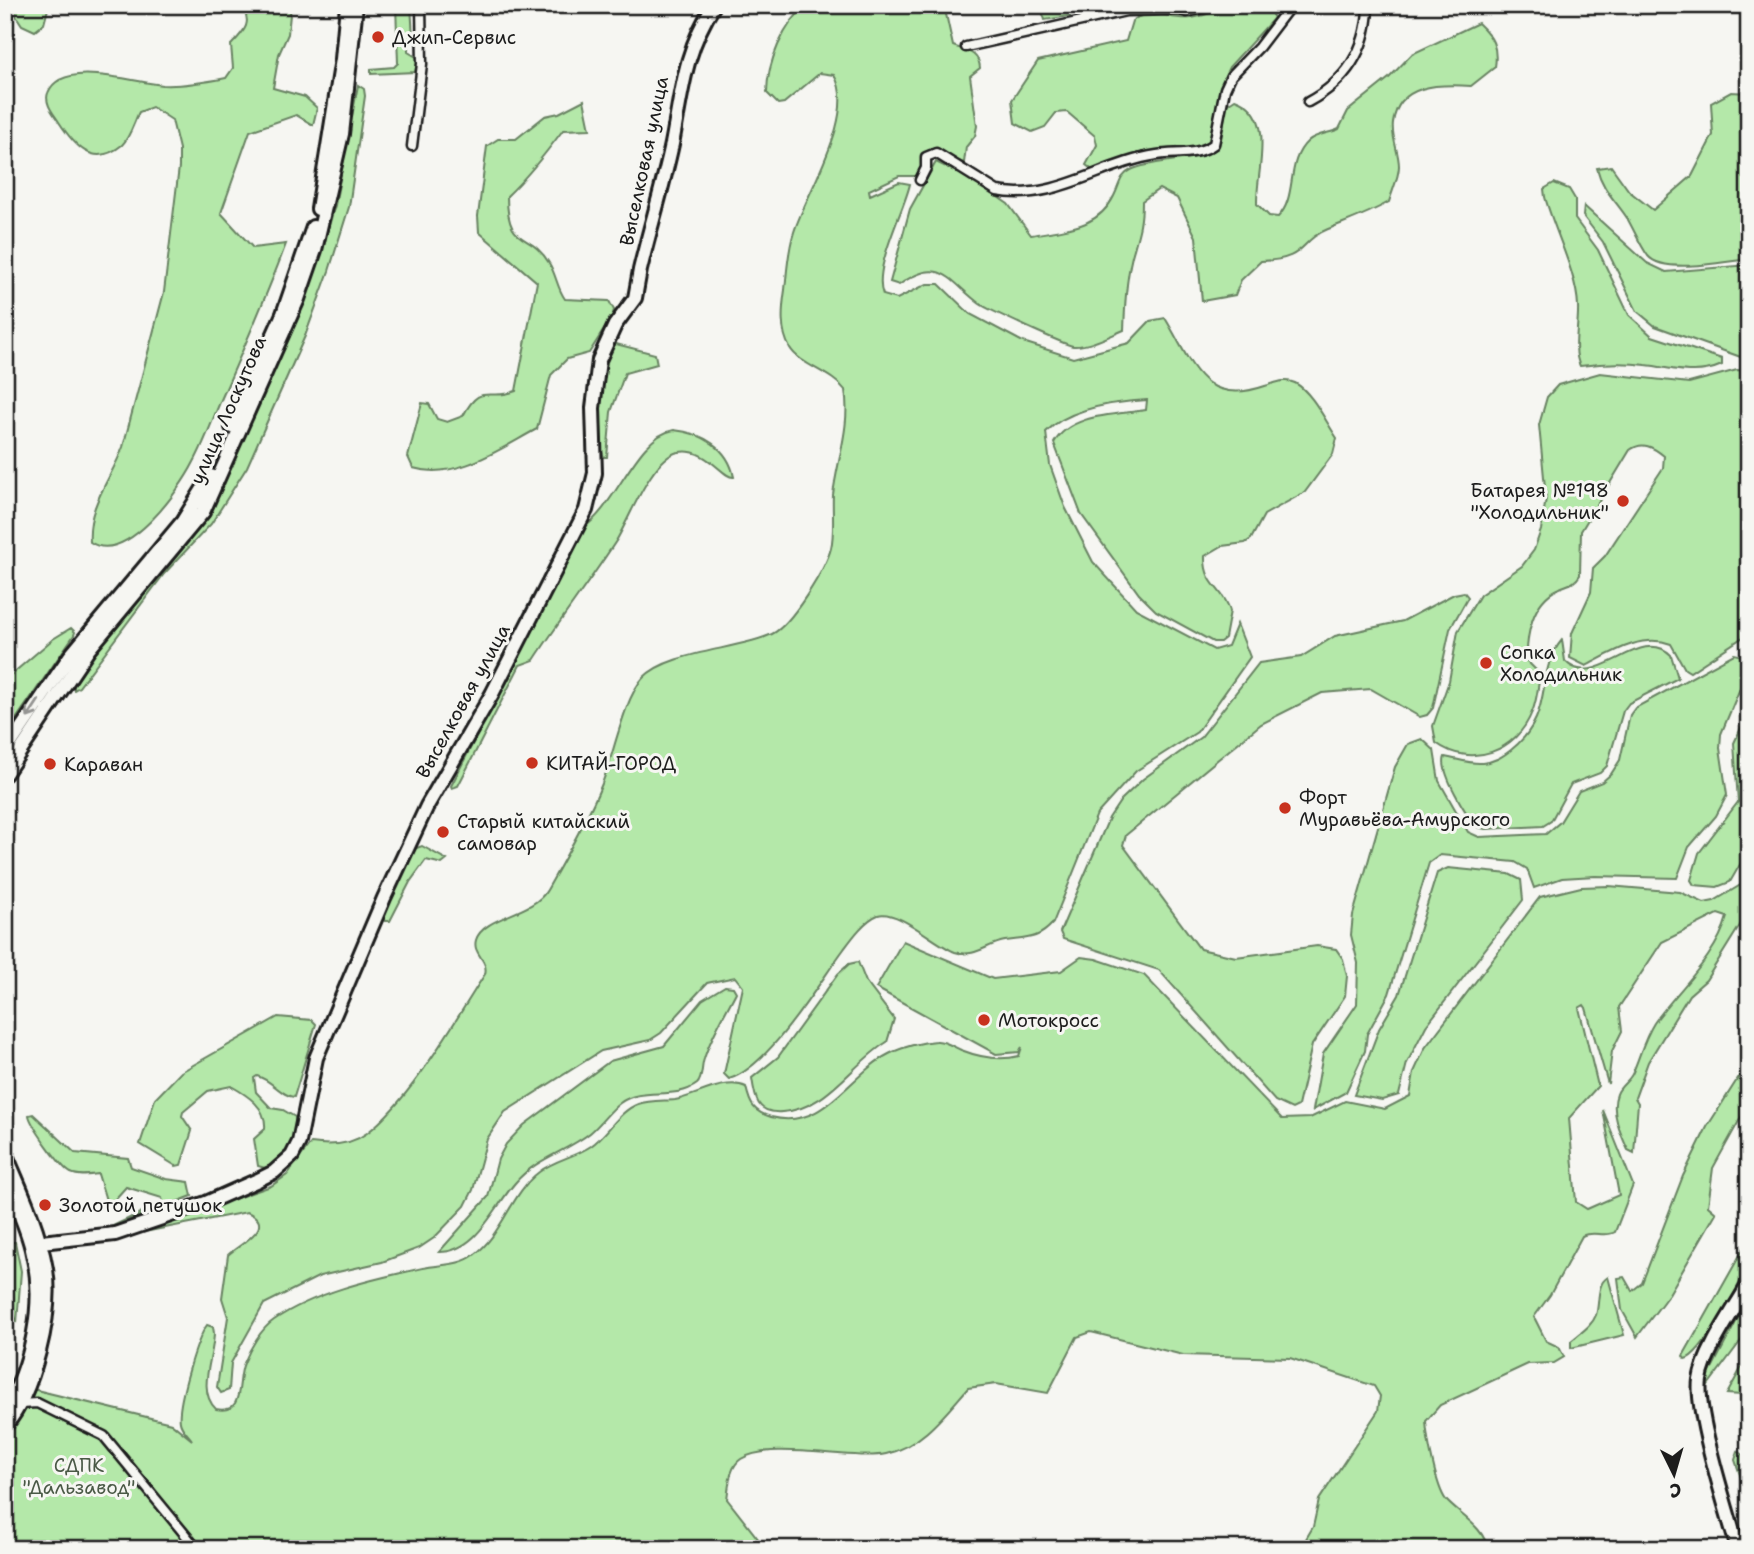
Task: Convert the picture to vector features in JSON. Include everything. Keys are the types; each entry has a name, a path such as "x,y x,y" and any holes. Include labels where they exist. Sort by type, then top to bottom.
{"main road":[{"name":"улица Лоскутова","path":"5,752 70,656 183,521 211,477 283,314 314,223 329,150 342,59 346,5"},
{"name":"улица Лоскутова","path":"5,774 89,649 203,512 298,299 315,250 342,134 356,5"},
{"name":"Выселковая улица","path":"35,1242 84,1239 145,1225 266,1176 292,1156 299,1142 316,1058 384,898 427,806 534,614 593,490 593,408 599,360 604,345 639,288 640,270 671,145 684,69 702,23 714,5"},
{"path":"5,1153 47,1281 38,1356 21,1404 5,1426"},
{"path":"5,1178 35,1242 37,1286 32,1334 21,1382 5,1409"},
{"path":"1738,1549 1706,1426 1699,1383 1707,1361 1749,1284"}],"street":[{"path":"412,146 422,64 421,5"},
{"path":"966,47 1126,8 1180,7 1187,12 1216,5"},
{"path":"920,180 926,168 926,157 936,153 997,191 1009,193 1042,191 1077,183 1118,165 1158,154 1206,150 1214,144 1225,89 1231,76 1259,47 1291,5"},
{"path":"1308,102 1331,89 1363,45 1369,6"},
{"path":"21,1404 37,1403 104,1436 115,1446 139,1482 197,1549"}],"green space":[{"path":"9,5 49,5 44,24 35,31 22,25"},
{"path":"239,5 291,5 288,34 279,54 273,88 305,97 317,108 313,125 296,115 250,131 221,213 253,248 286,244 206,436 187,474 150,522 119,544 104,547 90,542 92,516 123,447 164,292 179,149 172,120 152,107 139,112 130,134 122,145 112,152 102,155 85,151 71,139 52,112 47,97 56,83 68,77 83,75 119,77 163,85 226,78 233,68 231,45 243,31 247,21"},
{"path":"396,5 411,5 413,38 408,44 408,52 418,58 415,72 371,74 371,69 394,67 398,63"},
{"path":"807,5 944,5 953,46 971,53 979,63 980,68 970,76 977,126 975,136 966,147 964,163 930,150 927,151 918,176 899,176 869,190 870,195 899,182 910,184 885,256 881,284 883,295 897,299 927,284 939,284 970,314 1023,342 1073,358 1129,343 1150,321 1165,318 1192,365 1213,386 1227,391 1244,391 1287,381 1301,387 1318,408 1337,438 1333,454 1305,492 1264,515 1251,539 1245,543 1222,546 1205,556 1211,581 1230,611 1225,638 1220,642 1213,642 1156,611 1139,594 1081,514 1054,443 1071,426 1083,421 1146,410 1147,400 1121,402 1079,412 1046,432 1050,465 1065,507 1093,562 1136,609 1214,650 1228,646 1237,624 1250,657 1197,732 1136,771 1097,814 1053,923 1042,933 1005,941 975,952 962,953 947,948 896,917 878,915 855,935 776,1042 760,1059 729,1079 724,1074 743,987 735,977 707,983 661,1033 650,1040 601,1051 505,1112 487,1139 473,1190 465,1206 434,1238 419,1248 382,1262 320,1276 264,1304 231,1363 229,1390 221,1393 217,1387 228,1317 222,1298 228,1255 254,1235 259,1223 256,1217 247,1212 134,1234 271,1186 287,1175 311,1143 333,1144 354,1140 384,1118 416,1080 485,974 485,965 475,945 480,932 498,920 531,905 547,890 595,799 630,699 643,678 669,662 758,639 780,629 798,608 828,557 833,535 833,495 845,430 845,390 790,348 783,327 783,312 792,239 828,153 840,110 840,91 834,75 820,73 784,103 778,104 767,93 770,70 778,45 798,13"},
{"path":"1040,5 1070,5 1070,16 1045,20"},
{"path":"1233,5 1266,5 1274,18 1229,67 1220,86 1210,143 1205,147 1095,172 1086,165 1097,145 1095,136 1067,112 1056,113 1045,127 1032,132 1015,123 1012,100 1038,61 1126,41 1132,21 1139,17 1154,14 1191,18"},
{"path":"1478,23 1493,43 1495,67 1471,86 1434,86 1412,93 1403,100 1393,123 1399,166 1389,202 1318,234 1295,254 1261,261 1241,280 1235,295 1202,301 1196,237 1177,198 1159,189 1142,201 1140,223 1128,275 1124,330 1092,343 1073,346 1056,340 980,304 943,274 925,272 899,285 890,282 910,209 936,162 973,180 1008,204 1031,235 1068,229 1099,215 1107,207 1127,172 1140,166 1213,152 1222,138 1226,105 1235,99 1248,106 1261,130 1257,204 1269,216 1278,217 1288,200 1296,159 1308,141 1315,136 1339,129 1348,111 1389,78 1412,54"},
{"path":"358,85 364,89 365,96 349,207 305,336 247,467 211,524 164,574 79,687 74,690 74,683 106,638 217,499 318,264 335,205"},
{"path":"1731,92 1749,93 1749,259 1681,266 1656,262 1645,252 1627,218 1606,188 1597,168 1611,166 1629,191 1653,210 1692,176 1713,135 1711,103"},
{"path":"584,100 590,129 563,130 507,196 508,213 515,232 542,253 549,263 565,299 609,301 614,310 612,317 589,353 567,359 551,375 537,429 462,466 429,471 413,468 408,457 422,403 429,404 437,419 447,422 463,416 469,405 480,396 516,391 537,282 479,232 478,216 487,146 498,139 516,139 545,116 559,113"},
{"path":"1554,183 1569,189 1575,199 1575,219 1598,250 1629,315 1652,336 1722,359 1722,365 1693,371 1629,363 1580,366 1576,353 1577,293 1545,197 1544,189"},
{"path":"1584,206 1647,263 1666,272 1749,265 1749,360 1655,326 1637,311 1603,242 1583,216"},
{"path":"616,344 655,354 657,364 625,373 611,412 607,457 604,457 598,432 598,398 604,364"},
{"path":"1737,370 1749,371 1749,617 1743,637 1690,672 1685,669 1671,644 1660,641 1627,646 1586,666 1570,658 1572,633 1591,592 1593,568 1605,556 1663,468 1664,456 1660,453 1648,446 1635,447 1630,450 1581,531 1580,575 1573,583 1549,595 1532,620 1527,661 1540,674 1535,703 1525,726 1504,746 1478,755 1450,751 1436,743 1433,726 1449,681 1458,631 1480,595 1522,566 1534,550 1541,530 1546,498 1539,425 1547,397 1558,385 1600,373 1689,383"},
{"path":"674,430 694,434 712,443 726,457 734,477 706,458 689,452 669,456 660,465 642,490 616,541 534,660 520,665 458,786 452,788 583,528 595,518 649,445 661,435"},
{"path":"1464,592 1468,597 1450,629 1433,708 1427,715 1420,717 1371,689 1322,693 1261,724 1126,835 1123,845 1200,949 1236,957 1317,946 1336,949 1343,959 1347,976 1345,996 1312,1045 1298,1106 1292,1109 1275,1101 1159,970 1063,939 1060,932 1109,818 1121,800 1143,779 1201,737 1259,663 1301,657 1335,636 1403,621 1454,594"},
{"path":"71,628 75,632 74,635 5,735 5,680 53,639"},
{"path":"1562,640 1565,661 1577,669 1604,665 1646,647 1659,648 1671,655 1678,678 1629,703 1623,711 1607,766 1600,773 1571,784 1551,821 1543,826 1485,829 1478,827 1467,814 1450,783 1444,764 1445,757 1472,763 1490,762 1508,753 1525,736 1540,708 1548,666"},
{"path":"1734,654 1743,656 1741,686 1721,734 1720,748 1727,795 1716,816 1689,847 1677,878 1562,878 1534,888 1527,869 1515,862 1440,855 1429,863 1389,994 1367,1034 1365,1051 1346,1092 1313,1110 1323,1054 1357,1004 1358,963 1351,935 1353,915 1395,767 1408,744 1422,739 1434,750 1439,781 1468,832 1479,837 1546,834 1560,822 1579,791 1602,782 1611,774 1620,760 1630,715 1635,708"},
{"path":"1749,711 1749,849 1730,882 1717,887 1694,885 1691,880 1699,853 1738,802 1734,743"},
{"path":"422,846 447,860 442,864 426,860 410,882 390,921 385,921 383,915 411,850"},
{"path":"1448,868 1509,874 1521,880 1523,900 1426,1026 1407,1063 1399,1095 1382,1100 1354,1095 1379,1029 1399,995 1437,873"},
{"name":"СДПК \"Дальзавод\"","path":"1749,880 1749,911 1706,980 1689,995 1648,1062 1635,1098 1638,1103 1634,1153 1628,1150 1617,1123 1617,1094 1632,1075 1654,1023 1705,960 1722,932 1727,917 1718,914 1662,942 1619,1007 1622,1031 1612,1051 1608,1084 1586,1008 1584,1005 1579,1008 1598,1086 1569,1118 1576,1202 1587,1209 1619,1195 1603,1110 1633,1185 1615,1232 1582,1236 1550,1295 1534,1317 1546,1341 1559,1347 1564,1357 1554,1363 1528,1364 1440,1405 1426,1421 1442,1494 1482,1534 1487,1549 1300,1549 1313,1527 1319,1500 1378,1411 1380,1396 1374,1386 1290,1358 1183,1355 1091,1332 1077,1337 1048,1393 996,1384 968,1388 922,1437 899,1450 871,1455 771,1451 741,1459 732,1472 727,1499 766,1549 5,1549 5,1427 32,1389 171,1423 192,1440 181,1425 180,1413 189,1372 207,1325 213,1327 214,1333 207,1392 216,1409 225,1409 236,1402 249,1351 260,1334 274,1320 309,1301 346,1287 468,1259 492,1236 529,1181 545,1168 591,1146 631,1107 651,1101 675,1100 729,1084 746,1087 751,1103 760,1113 790,1119 821,1109 874,1063 894,1051 912,1045 939,1041 982,1056 1019,1056 1022,1047 1019,1052 996,1054 876,988 903,941 993,979 1061,971 1081,957 1096,959 1144,975 1282,1119 1310,1118 1345,1101 1385,1109 1410,1096 1414,1072 1425,1048 1540,897 1581,887 1609,886 1680,892 1704,903 1714,901"},
{"path":"858,962 866,982 894,1019 887,1042 813,1103 782,1112 762,1108 756,1099 752,1078 778,1057 838,974 849,964"},
{"path":"725,986 733,987 736,992 710,1042 697,1084 679,1092 638,1095 620,1103 590,1133 523,1174 483,1226 464,1245 439,1252 488,1197 498,1159 506,1144 524,1125 610,1061 664,1046 702,1000"},
{"path":"278,1017 312,1020 316,1024 294,1097 262,1078 254,1078 256,1092 271,1108 283,1110 295,1117 295,1133 289,1148 279,1160 265,1168 258,1166 254,1139 265,1129 263,1114 249,1098 231,1086 208,1091 183,1112 182,1116 192,1131 181,1165 176,1166 140,1144 155,1099 181,1072"},
{"path":"1749,1061 1749,1103 1713,1168 1708,1206 1716,1213 1669,1294 1637,1337 1622,1310 1618,1278 1624,1277 1632,1291 1642,1283 1683,1176 1707,1127"},
{"path":"33,1114 75,1153 128,1158 131,1167 166,1179 189,1182 192,1196 111,1227 163,1202 162,1198 126,1187 108,1207 98,1174 77,1175 67,1170 35,1127 29,1115"},
{"path":"1749,1239 1748,1263 1737,1288 1701,1346 1685,1359 1683,1356"},
{"path":"5,1242 15,1242 21,1271 17,1323 5,1288"},
{"path":"1608,1277 1624,1335 1571,1348 1571,1341 1594,1319 1600,1289"},
{"path":"1749,1297 1749,1330 1708,1385 1708,1376"},
{"path":"1749,1354 1749,1391 1742,1395 1727,1394"},
{"path":"1738,1451 1749,1466 1749,1501 1735,1460"}],"place":[{"name":"Джип-Сервис","path":"378,37"},
{"name":"Батарея №198 \"Холодильник\"","path":"1623,501"},
{"name":"Сопка Холодильник","path":"1486,663"},
{"name":"КИТАЙ-ГОРОД","path":"532,763"},
{"name":"Караван","path":"50,764"},
{"name":"Форт Муравьёва-Амурского","path":"1285,808"},
{"name":"Старый китайский самовар","path":"443,832"},
{"name":"Мотокросс","path":"984,1020"},
{"name":"Золотой петушок","path":"45,1205"}]}
